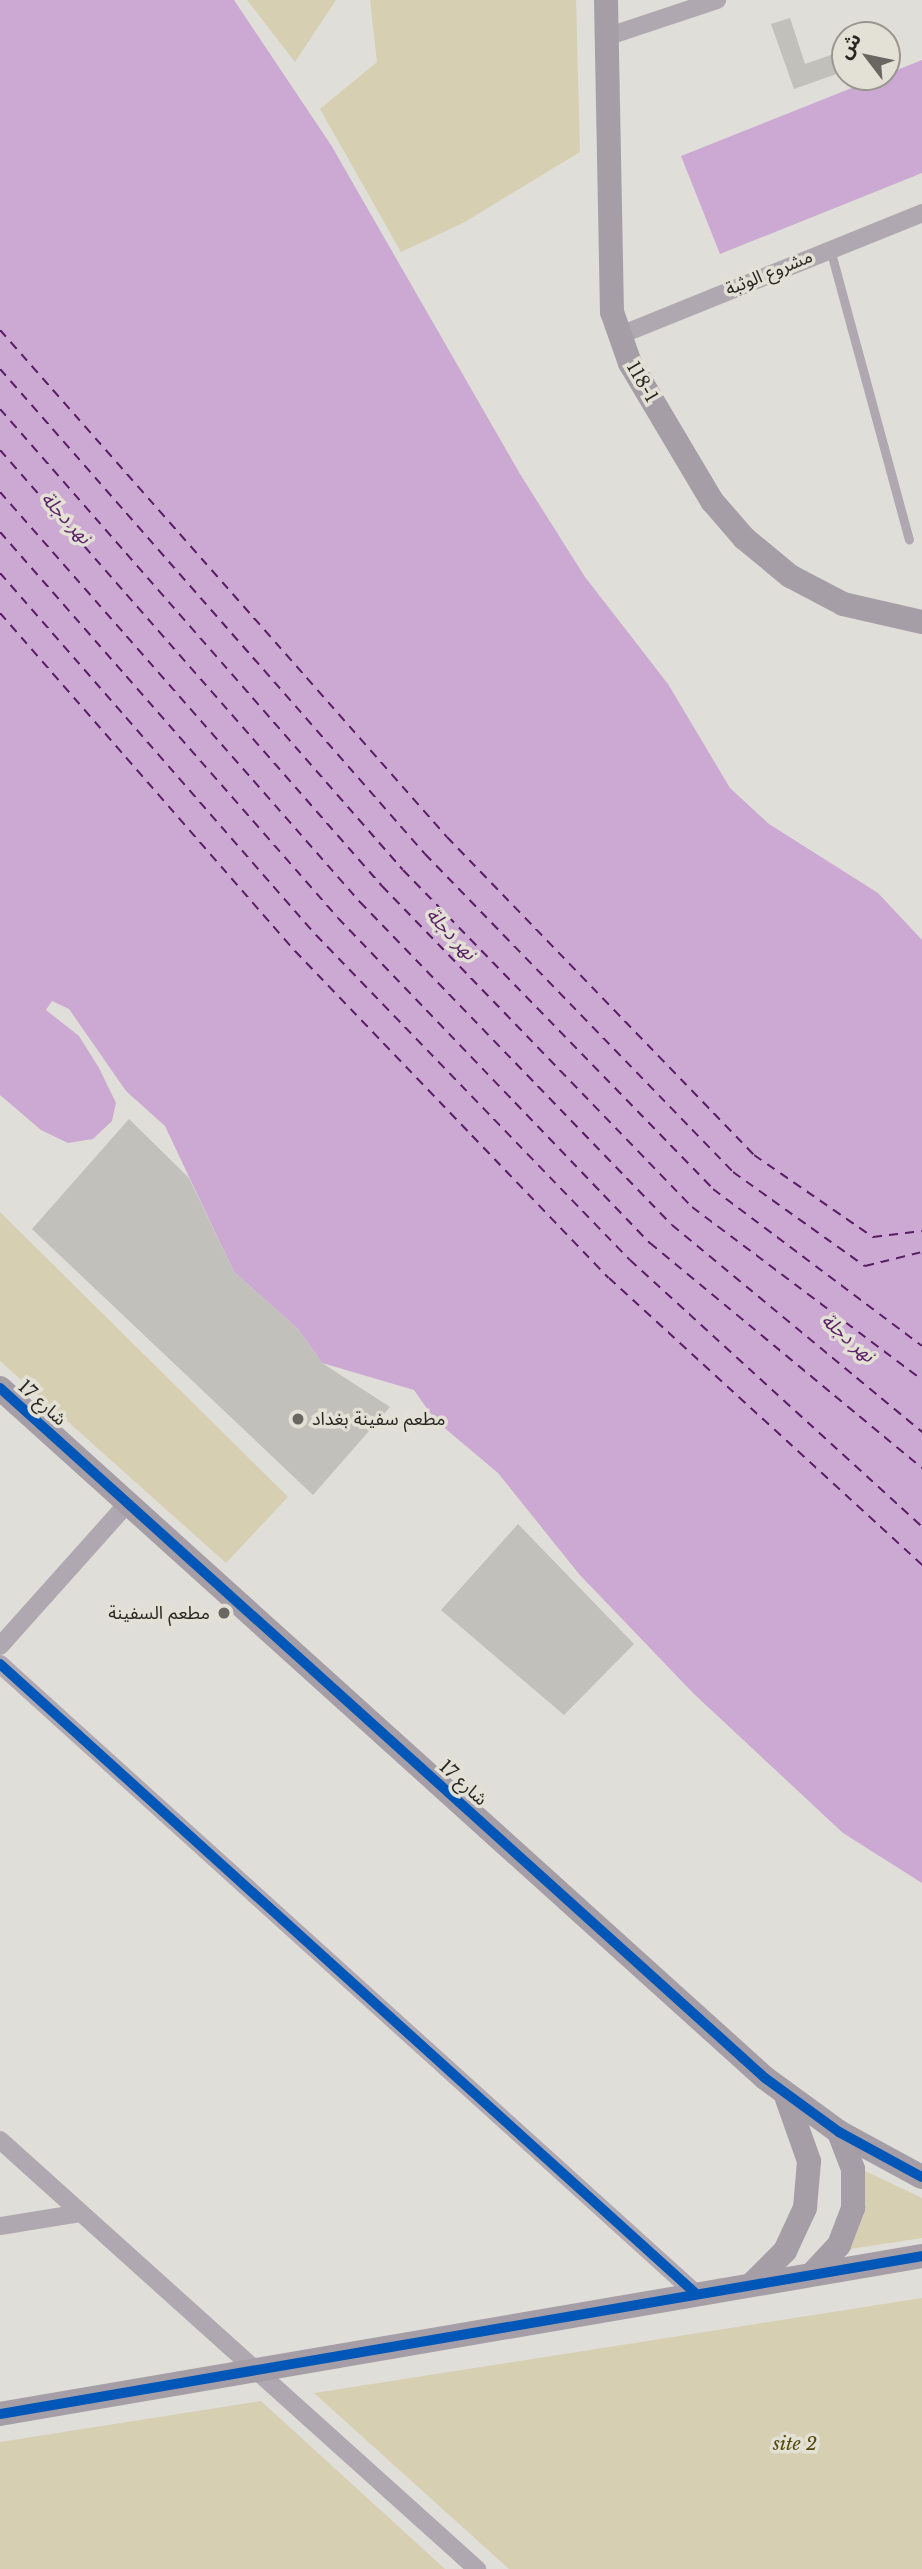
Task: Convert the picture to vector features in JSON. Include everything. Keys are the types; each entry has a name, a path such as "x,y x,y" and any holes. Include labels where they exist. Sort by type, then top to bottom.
{"street":[{"name":"118-1","path":"606,0 618,336 712,501 744,538 790,576 843,604 922,622"},
{"path":"609,36 717,0"},
{"name":"مشروع الوثبة","path":"618,336 922,213"},
{"name":"شارع 17","path":"0,1388 785,2095 839,2132 922,2177"},
{"path":"0,1646 127,1504"},
{"path":"0,1664 694,2292"},
{"path":"752,2284 785,2251 807,2196 805,2137 785,2095"},
{"path":"812,2274 839,2245 853,2208 853,2169 839,2132"},
{"path":"0,2140 80,2213 264,2371 477,2569"},
{"path":"0,2226 80,2213"},
{"path":"0,2414 264,2371 694,2292 922,2256"}],"lane":[{"path":"830,249 908,539"}],"green space":[{"path":"247,0 336,0 295,62"},
{"path":"370,0 576,0 580,152 465,222 401,252 320,109 377,62"},
{"path":"0,1212 288,1497 226,1563 0,1361"},
{"path":"865,2171 922,2198 922,2238 850,2249 864,2215"},
{"name":"site 2","path":"922,2298 922,2569 509,2569 314,2393"},
{"path":"261,2401 445,2569 0,2569 0,2442"}],"water":[{"name":"نهر دجلة","path":"0,0 234,0 331,145 520,474 585,577 668,684 730,788 769,824 878,893 922,940 922,1883 843,1833 693,1693 579,1574 498,1473 435,1420 414,1390 322,1363 298,1329 234,1272 165,1126 126,1091 69,1009 52,1001 46,1010 79,1036 99,1068 116,1103 112,1121 93,1139 68,1143 41,1130 0,1095"},
{"path":"922,60 922,173 720,254 681,156 844,91 901,91 901,68"}],"building":[{"path":"790,18 805,64 831,55 831,76 794,89 771,24"},
{"path":"129,1119 189,1178 234,1272 298,1329 322,1363 390,1407 313,1495 32,1229"},
{"path":"518,1524 634,1644 564,1715 441,1610"}],"ferry route":[{"path":"0,330 447,837 754,1155 873,1237 922,1231"},
{"path":"0,369 425,854 733,1172 865,1266 922,1252"},
{"path":"0,409 403,870 713,1189 922,1346"},
{"path":"0,450 382,886 692,1207 922,1380"},
{"path":"0,492 360,902 672,1225 922,1432"},
{"path":"0,532 338,918 650,1243 922,1468"},
{"path":"0,573 316,935 630,1260 922,1527"},
{"path":"0,613 295,951 609,1278 922,1565"}],"cycle path":[{"path":"0,1388 765,2078 839,2132 922,2177"},
{"path":"0,1664 694,2292"},
{"path":"0,2414 922,2256"}],"place":[{"name":"مطعم سفينة بغداد","path":"298,1419"},
{"name":"مطعم السفينة","path":"224,1613"}]}
